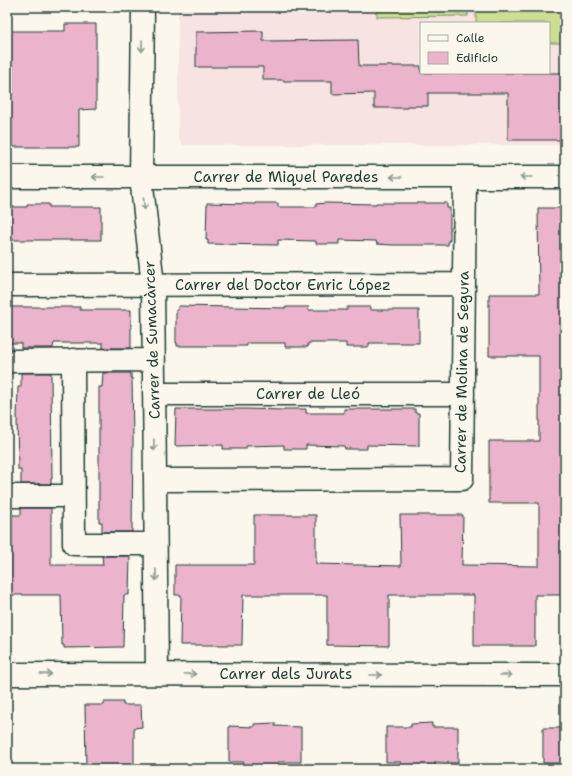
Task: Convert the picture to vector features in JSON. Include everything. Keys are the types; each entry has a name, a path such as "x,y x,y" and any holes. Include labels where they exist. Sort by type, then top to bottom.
{"street":[{"name":"Carrer de Sumacàrcer","path":"142,7 141,177 153,285 157,674"},
{"name":"Carrer de Miquel Paredes","path":"7,177 565,177"},
{"name":"Carrer de Molina de Segura","path":"155,480 462,479 465,177"},
{"name":"Carrer del Doctor Enric López","path":"7,285 464,284"},
{"path":"73,360 74,544 156,544"},
{"path":"7,361 153,360"},
{"name":"Carrer de Lleó","path":"154,394 463,394"},
{"path":"7,496 73,496"},
{"name":"Carrer dels Jurats","path":"7,674 565,675"}],"shaded area":[{"path":"178,7 565,7 565,145 183,145 178,138"}],"green space":[{"path":"377,7 468,7 468,16 377,17"},
{"path":"476,7 565,7 565,43 550,43 550,22 476,22"}],"building":[{"path":"65,24 96,24 96,109 79,110 79,147 7,147 7,31 65,31"},
{"path":"263,31 263,41 358,40 359,66 420,66 420,74 565,73 565,140 508,140 508,93 428,93 428,106 407,106 407,108 374,108 374,93 332,94 332,81 263,80 263,67 196,67 196,32"},
{"path":"207,203 278,203 278,207 316,207 316,204 326,203 447,203 447,208 450,208 450,241 448,240 448,245 392,245 377,244 376,241 339,240 339,244 316,244 316,241 278,240 278,245 208,244 208,240 206,240"},
{"path":"27,204 49,204 49,207 101,207 101,240 7,240 7,207 27,207"},
{"path":"538,208 565,208 565,595 535,595 535,646 474,646 474,595 389,595 389,646 327,645 327,595 243,595 242,645 180,645 181,595 175,595 175,565 254,565 254,515 316,515 316,564 401,566 400,515 463,515 462,565 539,566 539,503 489,503 489,441 539,441 539,356 489,356 489,294 539,294"},
{"path":"178,306 309,307 308,310 347,310 347,307 370,307 370,310 419,310 419,343 369,343 369,347 346,347 346,343 308,343 308,347 285,347 285,343 247,343 247,346 177,346 176,310 178,310"},
{"path":"8,307 80,307 80,310 131,310 131,348 103,348 103,343 54,343 53,348 21,348 21,343 8,343"},
{"path":"21,373 51,373 51,484 21,484 21,470 18,470 17,418 18,387 21,387"},
{"path":"103,373 131,373 132,378 132,532 102,532 102,522 99,522 99,387 102,387"},
{"path":"176,409 306,409 306,413 344,413 344,409 415,409 415,413 419,413 419,446 367,445 367,449 345,449 344,446 306,445 306,449 284,449 284,445 246,446 246,449 223,449 223,445 175,446"},
{"path":"21,508 51,508 51,565 103,565 102,556 130,556 129,595 124,595 123,647 64,648 64,645 62,645 61,595 7,595 7,515 21,515"},
{"path":"104,702 123,702 123,705 141,705 142,727 134,728 134,769 86,769 85,705 104,705"},
{"path":"275,723 275,726 301,727 301,762 278,762 278,769 250,769 250,766 244,766 244,762 229,762 229,726 254,727 254,724"},
{"path":"432,723 432,727 458,727 458,763 435,762 435,769 407,769 407,765 401,766 401,762 386,762 386,727 411,727 411,724"},
{"path":"543,728 565,728 565,763 543,763"}]}
